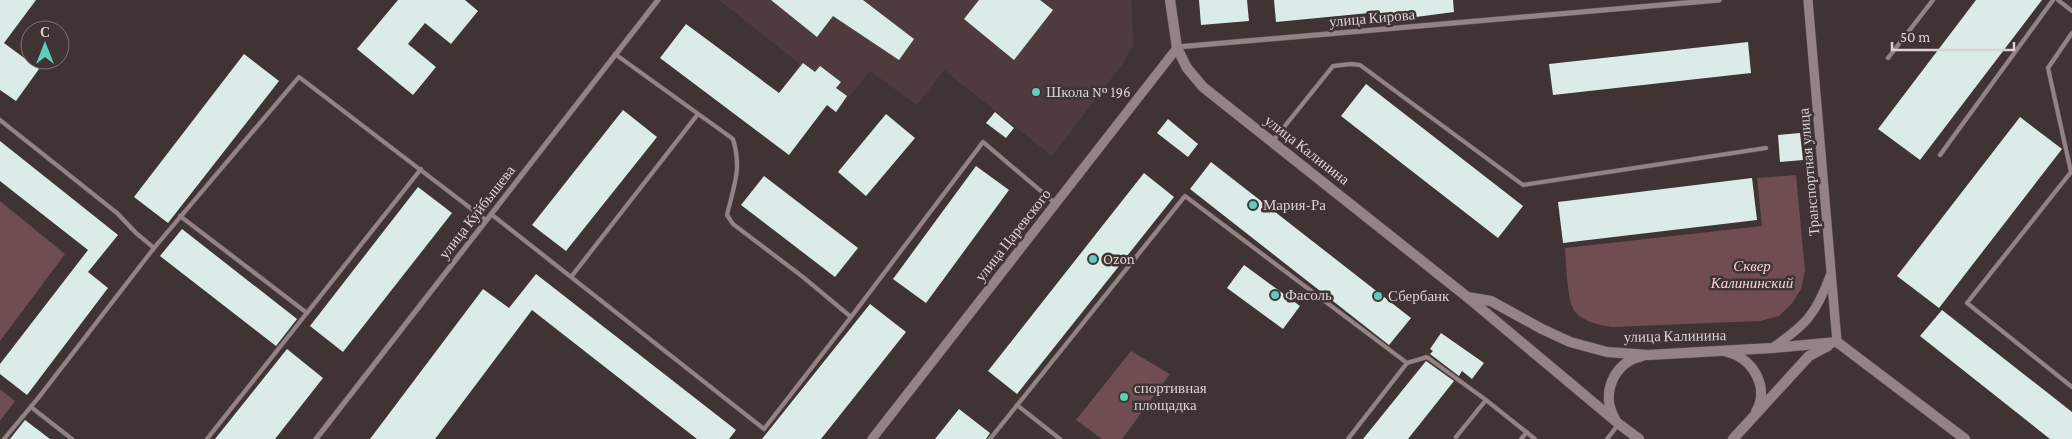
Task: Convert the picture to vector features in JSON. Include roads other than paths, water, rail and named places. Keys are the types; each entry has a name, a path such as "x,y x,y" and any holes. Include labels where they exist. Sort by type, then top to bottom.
{"main road":[{"name":"улица Калинина","path":"1170,0 1177,48 1186,68 1203,87 1466,296 1639,439"},
{"name":"улица Калинина","path":"1466,296 1492,300 1542,329 1586,347 1607,352 1648,355 1772,348 1837,342"},
{"path":"1733,439 1809,356 1837,342 1965,439"},
{"path":"1716,351 1730,352 1742,358 1753,368 1760,381 1761,395 1758,409 1750,422"},
{"path":"1619,424 1612,413 1609,400 1612,381 1623,365 1635,358 1648,355"}],"street":[{"name":"улица Куйбышева","path":"316,439 658,0"},
{"name":"улица Кирова","path":"1177,48 1720,0"},
{"name":"Транспортная улица","path":"1808,0 1837,342"},
{"name":"улица Царевского","path":"872,439 1177,48"},
{"path":"1772,348 1792,334 1816,309 1831,273"}],"lane":[{"path":"1888,58 1933,0"},
{"path":"1940,155 2053,0"},
{"path":"2058,0 2072,11"},
{"path":"2072,33 2048,68 2070,172 1967,303 2072,387"},
{"path":"615,54 733,138 738,156 737,175 727,215 733,224 803,277 851,317"},
{"path":"1272,142 1333,66 1351,64 1360,65 1522,185 1766,148"},
{"path":"4,439 180,216 299,77 486,220"},
{"path":"571,277 698,114"},
{"path":"0,120 117,213 154,248"},
{"path":"491,214 764,429 983,142 1055,203"},
{"path":"207,439 421,169"},
{"path":"990,439 1185,196 1407,362"},
{"path":"180,216 307,313"},
{"path":"1348,439 1407,362 1427,357 1535,439"},
{"path":"1456,437 1486,400"},
{"path":"1016,406 1060,439"},
{"path":"31,407 72,439"},
{"path":"1607,439 1619,424"},
{"path":"1521,439 1527,432"}],"place":[{"name":"Школа № 196","path":"1036,92"},
{"name":"Мария-Ра","path":"1253,205"},
{"name":"Ozon","path":"1093,259"},
{"name":"Фасоль","path":"1275,295"},
{"name":"Сбербанк","path":"1378,296"},
{"name":"спортивная площадка","path":"1124,397"}],"park label":[{"name":"Сквер Калининский","path":"1752,274"}]}
